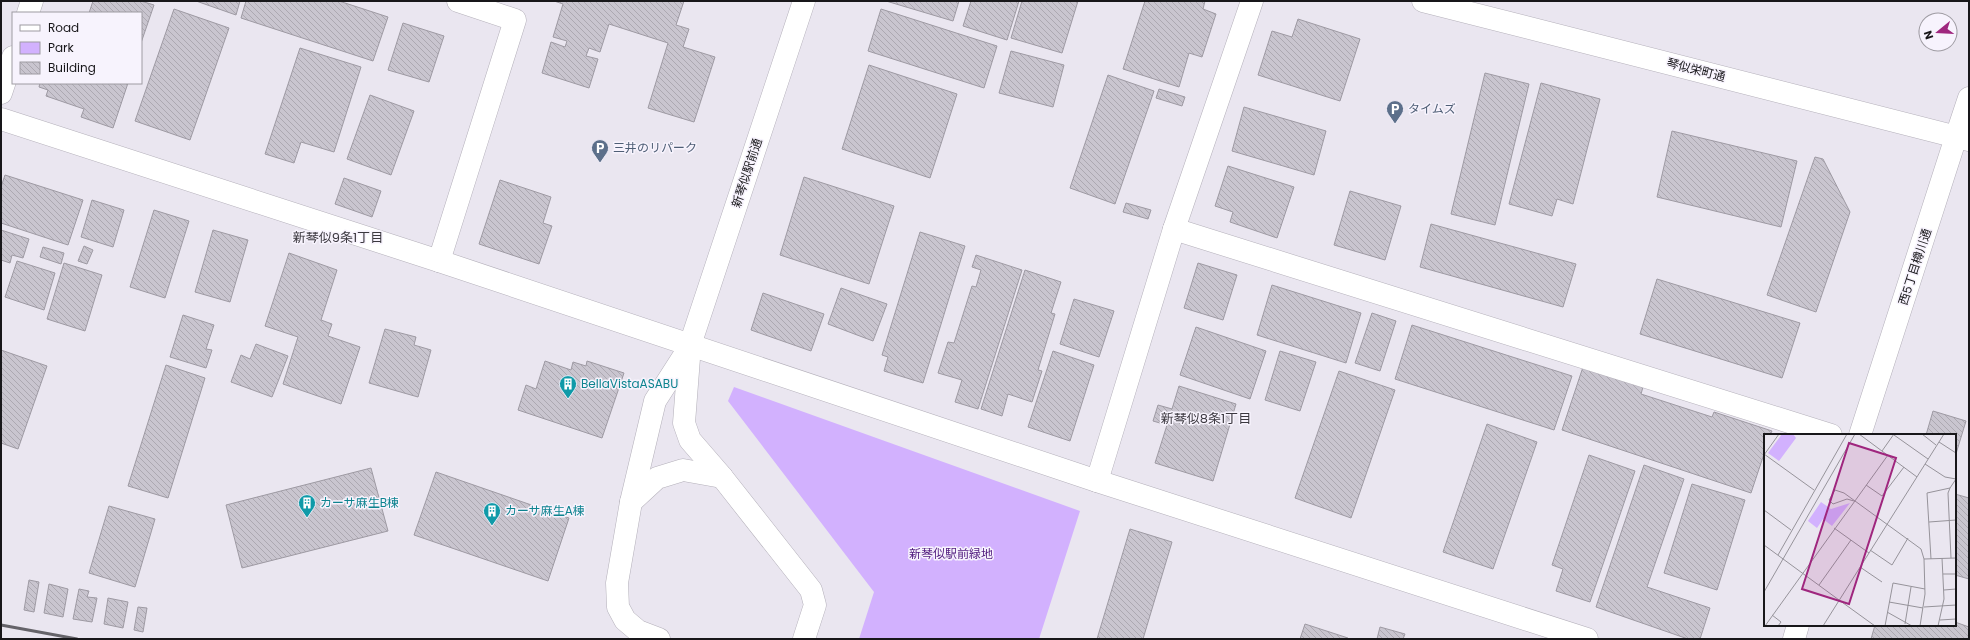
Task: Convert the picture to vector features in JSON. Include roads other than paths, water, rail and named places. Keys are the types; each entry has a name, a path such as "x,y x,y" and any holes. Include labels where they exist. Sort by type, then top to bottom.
{"street":[{"path":"28,12 32,1"},
{"path":"439,261 515,20 458,1"},
{"name":"新琴似駅前通","path":"690,345 804,1"},
{"path":"1097,481 1174,230 1252,1"},
{"name":"琴似栄町通","path":"1423,1 1478,8 1963,139"},
{"path":"1,93 12,60"},
{"name":"西5丁目樽川通","path":"1860,434 1963,139 1969,98"},
{"path":"1,119 439,261 1097,481 1587,639"},
{"path":"1174,230 1828,434"},
{"path":"690,345 684,423 690,440 722,477 811,590 815,605 804,639"},
{"path":"659,639 638,632 625,620 618,607 617,583 632,502 655,401 690,345"},
{"path":"632,502 657,478 683,470 722,477"},
{"path":"1794,639 1798,626"}],"railway":[{"path":"1,625 77,639"}],"place":[{"name":"タイムズ","path":"1395,124"},
{"name":"三井のリパーク","path":"600,163"},
{"name":"BellaVistaASABU","path":"568,399"},
{"name":"カーサ麻生B棟","path":"307,518"},
{"name":"カーサ麻生A棟","path":"492,526"}],"district":[{"name":"新琴似9条1丁目","path":"338,237"},
{"name":"新琴似8条1丁目","path":"1206,418"}],"park label":[{"name":"新琴似駅前緑地","path":"951,554"}]}
